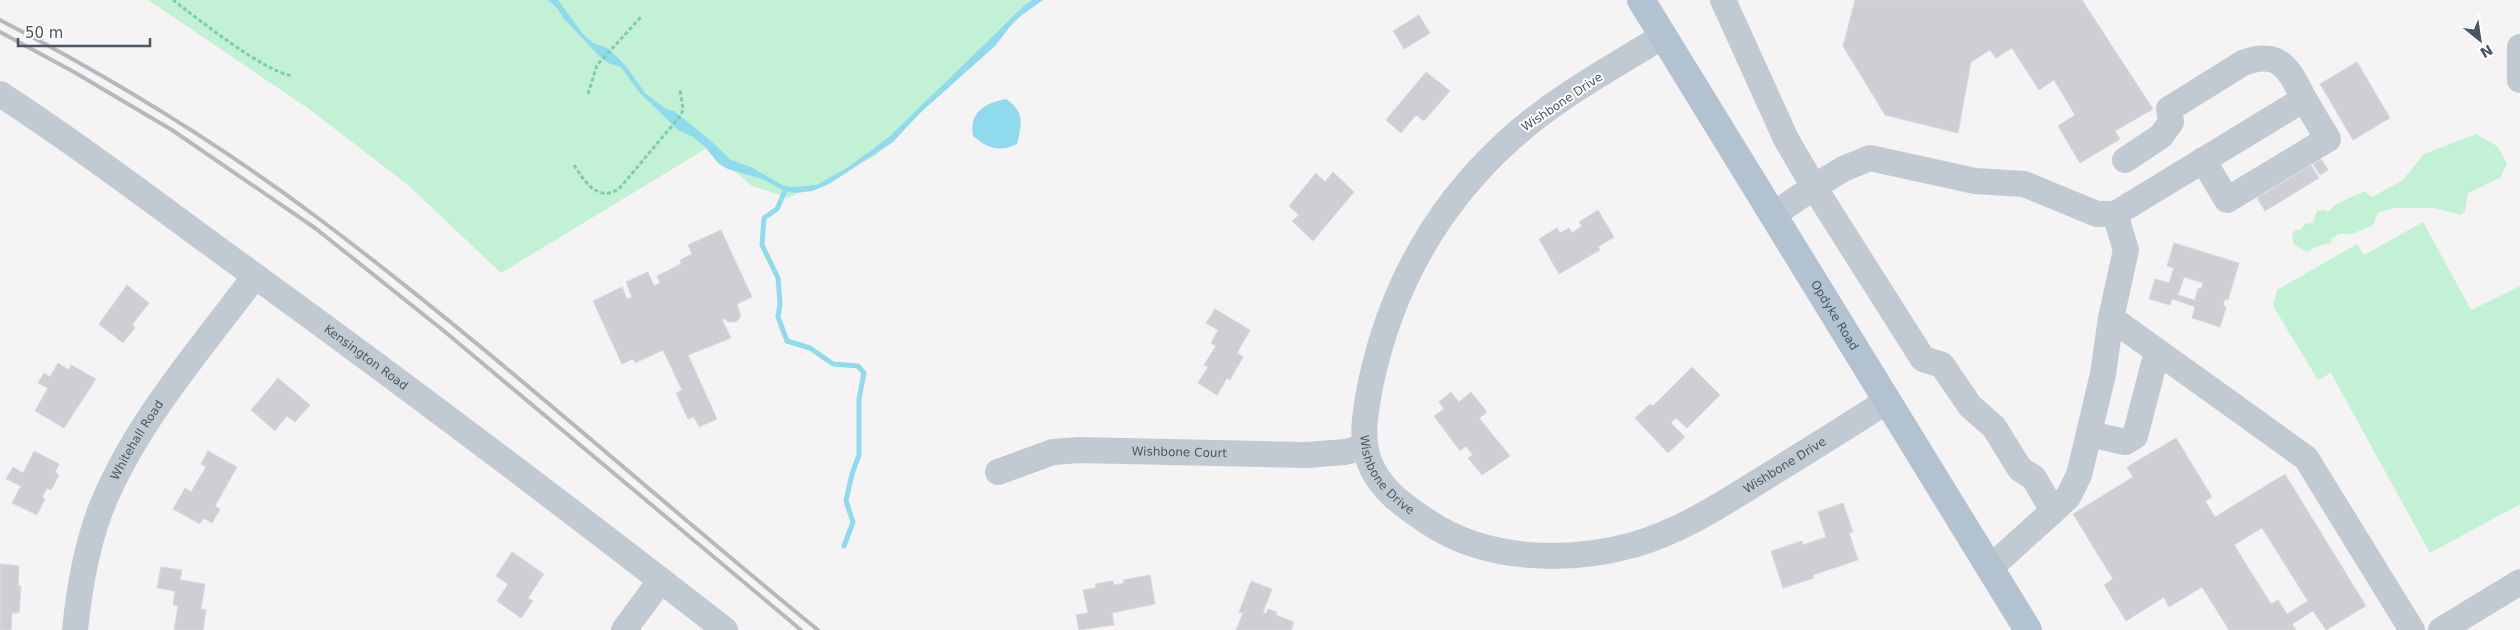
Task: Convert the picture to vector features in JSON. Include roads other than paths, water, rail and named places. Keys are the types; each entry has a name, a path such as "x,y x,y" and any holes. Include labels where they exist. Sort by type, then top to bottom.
{"main road":[{"name":"Opdyke Road","path":"1641,0 2028,630"}],"street":[{"path":"1723,0 1786,139 1814,187 1923,359 1942,365 1970,406 1994,427 2020,469 2034,478 2053,511"},
{"name":"Wishbone Drive","path":"1663,36 1546,110 1523,128 1485,164 1435,225 1406,275 1384,331 1367,401 1365,447 1372,469 1390,493 1418,516 1447,534 1466,542 1497,551 1543,555 1582,553 1630,546 1675,529 1740,494 1887,401"},
{"path":"2520,47 2520,80"},
{"path":"2125,160 2165,132 2171,122 2169,109 2243,64 2265,57 2280,63 2294,78 2328,139 2227,200 2203,160"},
{"name":"Kensington Road","path":"0,94 254,276 494,452 725,630"},
{"path":"1773,215 1843,169 1870,158 1975,181 2024,184 2097,214 2115,214 2304,99"},
{"path":"1990,568 2068,497 2075,486 2103,374 2111,318 2126,250 2115,214"},
{"name":"Whitehall Road","path":"75,630 87,553 101,511 112,487 151,417 254,276"},
{"path":"2111,318 2306,458 2412,630"},
{"path":"2089,434 2125,442 2135,436 2157,352"},
{"name":"Wishbone Court","path":"998,472 1053,452 1079,450 1300,455 1345,452 1365,447"},
{"path":"624,630 661,580"},
{"path":"2441,630 2520,582"}],"water":[{"path":"547,0 558,0 583,34 593,43 608,48 626,66 645,93 666,109 674,111 709,139 731,160 753,168 782,185 791,187 816,185 847,168 889,137 1025,5 1032,0 1043,0 1015,20 995,46 919,114 893,142 829,184 812,191 796,193 785,191 762,179 728,169 719,164 705,147 693,137 678,130 638,91 621,67 608,63 600,57 564,19 557,8"},
{"path":"1006,99 1019,113 1021,119 1017,144 999,149 983,144 973,136 972,128 976,115 985,106"}],"waterway":[{"path":"785,191 777,209 764,218 762,245 778,278 780,304 778,317 787,341 810,348 833,364 858,366 864,373 859,399 859,455 852,474 846,501 853,522 844,546"}],"railway":[{"path":"0,20 83,65 165,114 245,166 322,221 448,320 818,630"},
{"path":"0,32 74,72 172,130 315,228 444,331 801,630"}]}
